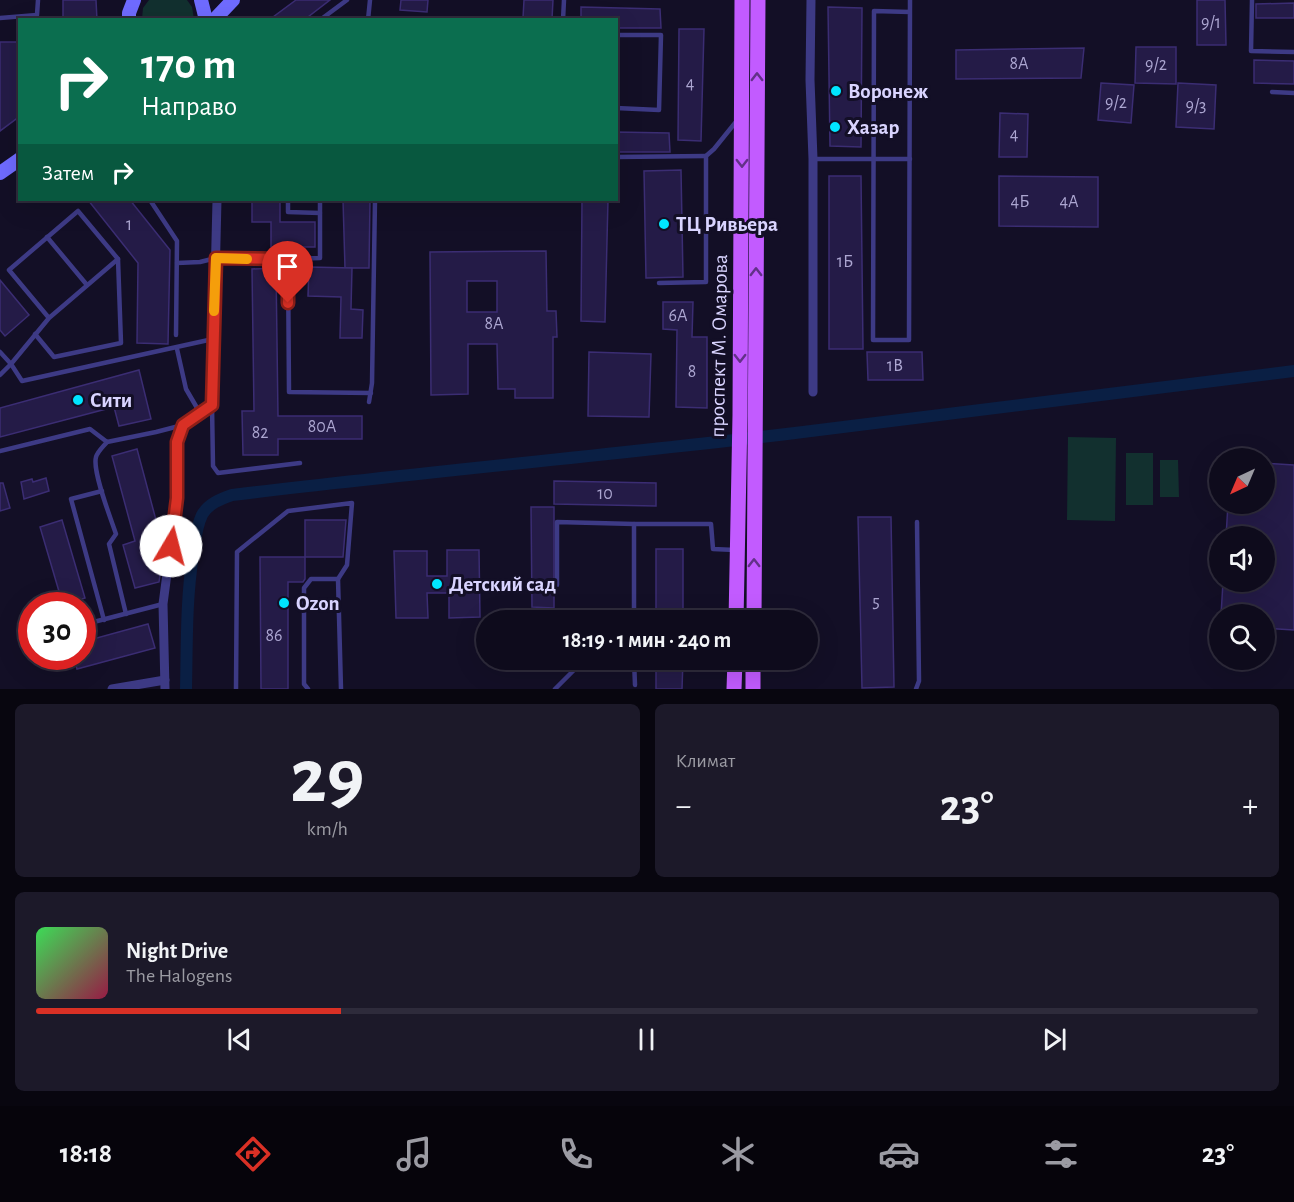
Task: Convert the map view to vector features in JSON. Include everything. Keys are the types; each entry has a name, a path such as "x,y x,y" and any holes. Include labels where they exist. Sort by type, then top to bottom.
{"main road":[{"path":"130,18 134,0"},
{"path":"201,0 206,18"},
{"path":"216,18 232,0"},
{"name":"проспект М. Омарова","path":"742,0 748,415"},
{"name":"проспект М. Омарова","path":"736,610 738,551 747,448 758,0"},
{"path":"0,173 18,160"},
{"name":"проспект М. Омарова","path":"747,448 754,610"},
{"path":"735,670 735,689"},
{"path":"753,670 753,689"}],"street":[{"path":"811,0 813,392"},
{"path":"112,689 165,684 163,604 177,498 177,442 183,425 212,405 217,201"}],"lane":[{"path":"0,18 38,15 38,0"},
{"path":"323,18 347,0"},
{"path":"368,18 370,0"},
{"path":"563,18 564,0"},
{"path":"910,0 910,12 910,159 909,340 873,340 874,11 910,12"},
{"path":"1252,0 1251,51 1294,52"},
{"path":"618,35 661,35 659,110 618,108"},
{"path":"618,157 706,156 735,125 742,58"},
{"path":"1272,92 1294,93"},
{"path":"659,283 705,282 706,156"},
{"path":"813,159 910,159"},
{"path":"151,201 177,241 176,335"},
{"path":"288,201 288,212 320,213"},
{"path":"177,262 200,262 216,258 320,258 320,201"},
{"path":"369,402 375,201"},
{"path":"35,334 54,357 121,343 118,259 78,211 9,270 49,318"},
{"path":"47,237 87,285"},
{"path":"0,375 49,318 118,259"},
{"path":"288,259 289,392 371,393"},
{"path":"0,352 22,381 177,349 214,339"},
{"path":"177,349 186,389 200,413"},
{"path":"212,405 213,466 218,473 300,463"},
{"path":"126,614 109,544 116,534 102,491 95,459 99,450 107,442 183,425"},
{"path":"0,451 90,429 107,442"},
{"path":"102,491 71,499 104,620"},
{"path":"236,689 237,552 288,511 352,503 347,565 338,579 340,689"},
{"path":"557,585 557,522 711,524 713,549 738,551"},
{"path":"916,689 919,681 917,522"},
{"path":"634,524 634,610"},
{"path":"309,689 303,684 304,588 311,579 338,579"},
{"path":"96,622 163,604"},
{"path":"555,689 574,670"},
{"path":"634,670 635,686"}],"green space":[{"path":"149,0 187,0 192,7 194,18 142,18 143,8"},
{"path":"1068,437 1116,438 1115,521 1067,520"},
{"path":"1126,453 1153,453 1153,505 1126,505"},
{"path":"1160,460 1178,460 1179,497 1160,497"}],"building":[{"path":"63,0 96,0 97,18 63,18"},
{"path":"296,0 330,0 307,18 272,18"},
{"path":"401,0 428,0 427,12 400,10"},
{"path":"524,0 553,0 552,18 523,18"},
{"path":"1197,0 1225,0 1226,45 1197,45"},
{"path":"1294,3 1294,18 1256,18 1256,4"},
{"path":"581,7 660,9 661,28 618,28 618,18 581,18"},
{"path":"828,7 862,8 861,147 830,146"},
{"path":"679,29 704,29 701,141 678,140"},
{"path":"0,42 18,42 18,118 0,131"},
{"path":"1136,47 1176,47 1176,84 1135,83"},
{"path":"1084,48 1081,78 956,79 956,50"},
{"path":"1254,60 1294,61 1294,84 1254,83"},
{"path":"1101,83 1134,85 1131,123 1098,120"},
{"path":"1178,83 1216,85 1214,129 1176,127"},
{"path":"1000,113 1028,114 1027,157 999,157"},
{"path":"618,132 669,133 670,152 618,152"},
{"name":"ТЦ Ривьера","path":"681,170 683,277 646,278 644,171"},
{"path":"829,176 861,176 863,349 829,349"},
{"path":"999,176 1098,177 1098,227 999,226"},
{"path":"89,201 131,201 170,250 168,344 137,343 138,263"},
{"path":"252,201 280,201 280,222 315,222 315,247 271,247 271,222 252,222"},
{"path":"343,201 370,201 369,268 345,268"},
{"path":"582,201 608,201 605,322 581,321"},
{"path":"546,251 547,311 556,311 557,337 553,337 553,398 515,398 515,389 498,389 497,344 468,344 468,394 431,395 430,252","holes":["467,281 497,281 497,312 467,312"]},
{"path":"309,267 352,268 351,309 363,310 362,338 340,338 341,297 308,296"},
{"path":"276,268 278,416 362,416 362,439 278,439 278,455 243,455 242,411 254,411 252,269"},
{"path":"0,280 29,315 5,336 0,330"},
{"path":"663,302 693,302 692,337 707,337 707,408 676,407 677,330 663,329"},
{"path":"589,352 651,354 649,417 588,416"},
{"path":"867,352 922,352 923,380 868,380"},
{"path":"139,370 151,419 119,426 114,407 0,437 0,408"},
{"path":"137,449 160,535 150,537 160,575 159,582 135,588 123,545 135,541 112,456"},
{"path":"1275,464 1294,465 1294,630 1275,629 1275,604 1222,604 1222,592 1275,592 1275,526 1227,526 1227,514 1275,514"},
{"path":"46,478 49,491 24,499 21,482 32,479 33,482"},
{"path":"554,481 656,483 656,506 554,504"},
{"path":"0,483 3,483 10,508 0,511"},
{"path":"531,507 554,507 554,608 532,607"},
{"path":"858,517 891,517 894,687 862,688"},
{"path":"62,520 83,592 59,592 40,527"},
{"path":"305,520 346,520 343,557 305,557"},
{"path":"656,549 683,549 683,610 656,610"},
{"name":"Детский сад","path":"447,550 479,550 480,610 476,610 476,617 449,618 449,593 427,593 428,618 396,618 394,551 427,551 427,576 447,576"},
{"path":"260,557 305,557 303,582 288,582 288,689 261,689"},
{"path":"148,624 155,648 96,664 96,638"},
{"path":"656,670 683,670 682,689 656,689"}],"waterway":[{"path":"186,689 189,589 197,530 202,515 208,508 232,495 732,440 1294,371"}],"slow traffic":[{"path":"214,311 216,258 247,259"}],"place":[{"name":"Воронеж","path":"836,91"},
{"name":"Хазар","path":"835,127"},
{"name":"ТЦ Ривьера","path":"664,224"},
{"name":"Сити","path":"78,400"},
{"name":"Детский сад","path":"437,584"},
{"name":"Ozon","path":"284,603"}],"route":[{"path":"171,546 177,498 177,442 183,425 212,405 216,258 288,259 288,303"}]}
